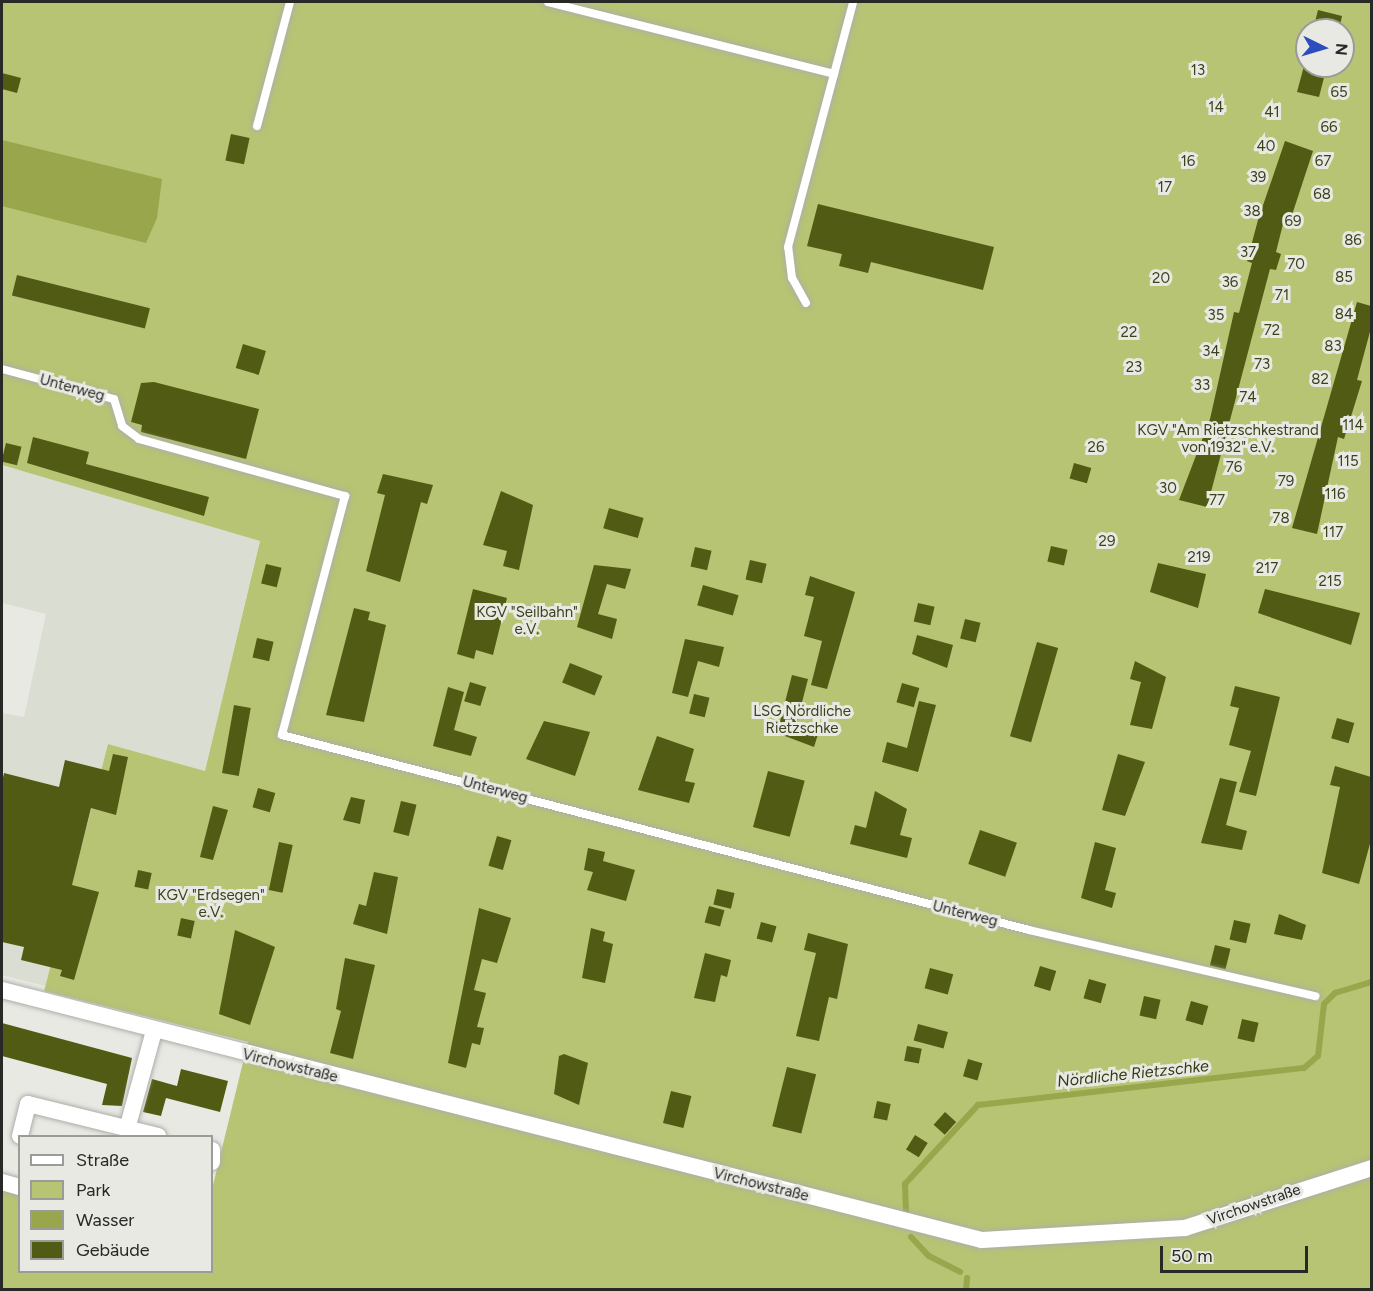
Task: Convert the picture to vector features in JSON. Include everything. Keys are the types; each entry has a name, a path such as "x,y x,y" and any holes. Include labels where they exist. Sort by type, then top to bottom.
{"street":[{"name":"Virchowstraße","path":"2,990 927,1229 982,1240 1185,1228 1371,1168"},
{"path":"127,1129 154,1031"},
{"path":"20,1135 28,1104 150,1135"},
{"path":"2,1182 18,1186"}],"lane":[{"path":"257,126 290,2"},
{"path":"548,2 834,74"},
{"path":"806,303 792,278 788,247 853,2"},
{"name":"Unterweg","path":"2,369 114,399 118,420 139,439 345,496 282,735 1007,924 1316,996"}],"shaded area":[{"path":"2,465 260,540 205,771 108,744 45,986 2,975 2,713 24,717 46,614 2,603"}],"green space":[{"name":"LSG Nördliche Rietzschke","path":"2,2 1371,2 1371,1289 2,1289 2,1189 18,1194 18,1273 213,1273 213,1185 248,1042 44,991 108,744 205,771 260,541 2,465"}],"water":[{"path":"2,140 162,179 157,218 146,243 2,206"}],"building":[{"path":"1318,10 1342,16 1342,18 1316,18"},
{"path":"2,73 21,78 17,93 2,89"},
{"path":"1301,78 1324,78 1319,97 1297,92"},
{"path":"231,134 250,138 244,164 225,160"},
{"path":"1285,141 1313,151 1291,218 1285,216 1276,252 1281,254 1276,270 1270,269 1207,507 1179,500 1210,419 1234,312 1239,313 1252,263 1247,261 1258,220"},
{"path":"818,204 994,247 983,290 871,262 868,273 839,266 842,254 807,246"},
{"path":"17,275 150,308 145,329 12,295"},
{"path":"1357,302 1371,306 1371,328 1357,380 1362,381 1344,439 1338,437 1317,534 1292,528"},
{"path":"243,344 266,351 259,375 236,368"},
{"path":"154,382 259,409 246,459 141,432 142,425 131,422 141,383"},
{"path":"33,437 89,452 86,464 209,497 204,516 27,463"},
{"path":"6,443 22,447 17,465 2,462"},
{"path":"1074,463 1091,468 1087,483 1070,478"},
{"path":"383,474 433,485 427,504 421,502 400,582 366,571 385,495 377,493"},
{"path":"501,491 533,505 519,570 503,566 507,551 483,545"},
{"path":"609,508 644,518 638,538 603,528"},
{"path":"1051,546 1068,550 1064,565 1047,562"},
{"path":"695,547 712,551 707,570 691,566"},
{"path":"750,560 767,564 762,583 746,579"},
{"path":"1158,563 1206,574 1198,608 1150,592"},
{"path":"266,564 282,568 277,587 261,583"},
{"path":"594,565 631,569 625,589 607,584 598,614 617,619 612,639 577,627"},
{"path":"810,576 855,592 827,689 811,685 822,641 804,636 814,597 805,595"},
{"path":"703,585 739,595 733,615 697,605"},
{"path":"473,589 507,598 493,655 476,650 474,659 457,654"},
{"path":"1265,589 1360,613 1351,645 1258,613"},
{"path":"918,603 935,607 930,625 914,622"},
{"path":"354,608 370,612 368,620 386,625 364,722 326,715"},
{"path":"965,619 981,623 976,642 960,638"},
{"path":"917,635 953,645 947,668 912,654"},
{"path":"257,638 274,642 269,661 253,657"},
{"path":"685,639 724,647 719,667 698,661 688,697 672,693"},
{"path":"1037,642 1058,648 1031,742 1010,736"},
{"path":"1135,661 1166,677 1152,729 1130,725 1141,682 1130,679"},
{"path":"570,663 602,676 595,696 562,682"},
{"path":"792,675 808,679 797,722 820,728 814,747 777,733"},
{"path":"470,682 486,687 480,706 464,701"},
{"path":"902,683 919,688 914,707 896,702"},
{"path":"1235,686 1280,697 1256,796 1239,792 1251,751 1229,745 1239,708 1230,706"},
{"path":"448,687 464,692 454,730 477,737 471,756 433,746"},
{"path":"694,694 710,698 705,717 689,713"},
{"path":"919,701 936,705 918,772 882,762 887,742 907,748"},
{"path":"234,705 251,708 239,776 222,773"},
{"path":"1337,718 1354,723 1349,743 1331,738"},
{"path":"544,721 590,732 575,776 526,759"},
{"path":"657,736 694,749 685,781 695,783 689,803 638,790"},
{"path":"113,754 128,757 116,815 91,808 72,885 99,892 74,980 60,976 62,970 21,960 24,947 2,942 2,782 4,773 59,787 65,760 109,771"},
{"path":"1118,754 1145,762 1125,816 1102,810"},
{"path":"1335,766 1371,777 1371,840 1359,884 1322,873 1340,787 1330,785"},
{"path":"768,771 805,781 790,837 753,827"},
{"path":"1220,778 1237,782 1226,825 1247,831 1242,850 1201,843"},
{"path":"258,788 275,793 270,812 252,807"},
{"path":"875,791 907,809 900,835 912,838 907,858 850,844 855,825 866,828"},
{"path":"351,797 365,800 360,824 343,820"},
{"path":"401,801 417,805 409,836 393,832"},
{"path":"213,806 228,810 213,860 200,857"},
{"path":"980,830 1017,843 1005,877 968,864"},
{"path":"497,836 511,840 503,870 488,866"},
{"path":"279,842 293,845 283,893 269,890"},
{"path":"1095,842 1116,848 1105,890 1116,893 1112,908 1081,898"},
{"path":"588,848 605,852 603,861 635,870 626,901 587,890 593,872 584,870"},
{"path":"138,870 152,873 148,890 134,887"},
{"path":"374,872 398,877 387,934 353,924 359,904 366,906"},
{"path":"717,889 735,893 731,909 713,905"},
{"path":"709,906 724,910 720,927 705,922"},
{"path":"479,908 511,918 497,963 482,959 474,990 486,993 477,1027 484,1028 480,1045 472,1043 466,1068 448,1063"},
{"path":"1279,914 1306,925 1302,940 1274,934"},
{"path":"181,918 195,921 191,939 177,936"},
{"path":"1234,920 1251,924 1246,943 1230,939"},
{"path":"761,922 776,926 772,943 757,938"},
{"path":"591,928 605,932 603,941 613,944 605,983 582,978"},
{"path":"235,930 275,947 250,1025 219,1014"},
{"path":"808,933 848,944 837,999 829,997 819,1041 796,1036 816,953 804,950"},
{"path":"1215,945 1231,949 1225,969 1210,965"},
{"path":"705,953 731,960 727,977 721,975 715,1002 694,998"},
{"path":"345,958 375,965 353,1059 330,1053 341,1011 336,1009"},
{"path":"1040,966 1056,971 1050,991 1034,986"},
{"path":"930,968 953,974 948,994 925,988"},
{"path":"1089,979 1106,984 1101,1003 1083,998"},
{"path":"1144,996 1161,1000 1156,1019 1140,1015"},
{"path":"1191,1001 1208,1006 1203,1025 1185,1020"},
{"path":"1242,1019 1259,1023 1254,1042 1238,1038"},
{"path":"2,1023 132,1058 122,1106 102,1105 107,1084 2,1056"},
{"path":"918,1024 948,1032 944,1048 914,1040"},
{"path":"907,1046 922,1049 919,1064 904,1061"},
{"path":"564,1054 588,1063 579,1105 554,1094 559,1056"},
{"path":"968,1059 982,1063 977,1080 963,1076"},
{"path":"787,1067 816,1074 801,1133 772,1126"},
{"path":"181,1069 228,1081 220,1112 166,1098 161,1116 143,1112 152,1079 177,1086"},
{"path":"671,1091 691,1096 683,1128 663,1123"},
{"path":"877,1101 891,1104 887,1121 873,1118"},
{"path":"945,1112 956,1122 945,1135 934,1125"},
{"path":"915,1135 928,1143 919,1157 906,1149"}],"waterway":[{"name":"Nördliche Rietzschke","path":"906,1213 905,1184 978,1105 1304,1068 1318,1056 1324,1004 1335,993 1372,982"},
{"name":"Nördliche Rietzschke","path":"911,1237 929,1256 960,1272"},
{"name":"Nördliche Rietzschke","path":"966,1290 967,1278"}],"park label":[{"name":"13","path":"1198,71"},
{"name":"65","path":"1339,93"},
{"name":"14","path":"1216,108"},
{"name":"41","path":"1272,113"},
{"name":"66","path":"1329,128"},
{"name":"40","path":"1266,147"},
{"name":"16","path":"1188,162"},
{"name":"67","path":"1323,162"},
{"name":"39","path":"1258,178"},
{"name":"17","path":"1165,188"},
{"name":"68","path":"1322,195"},
{"name":"38","path":"1252,212"},
{"name":"69","path":"1293,222"},
{"name":"86","path":"1353,241"},
{"name":"37","path":"1248,253"},
{"name":"70","path":"1296,265"},
{"name":"85","path":"1344,278"},
{"name":"20","path":"1161,279"},
{"name":"36","path":"1230,283"},
{"name":"71","path":"1282,296"},
{"name":"84","path":"1344,315"},
{"name":"35","path":"1216,316"},
{"name":"72","path":"1272,331"},
{"name":"22","path":"1129,333"},
{"name":"83","path":"1333,347"},
{"name":"34","path":"1211,352"},
{"name":"73","path":"1262,365"},
{"name":"23","path":"1134,368"},
{"name":"82","path":"1320,380"},
{"name":"33","path":"1202,386"},
{"name":"74","path":"1248,398"},
{"name":"114","path":"1353,426"},
{"name":"KGV \"Am Rietzschkestrand von 1932\" e.V.","path":"1228,438"},
{"name":"26","path":"1096,448"},
{"name":"115","path":"1348,462"},
{"name":"76","path":"1234,468"},
{"name":"79","path":"1286,482"},
{"name":"30","path":"1168,489"},
{"name":"116","path":"1335,495"},
{"name":"77","path":"1217,501"},
{"name":"78","path":"1281,519"},
{"name":"117","path":"1333,533"},
{"name":"29","path":"1107,542"},
{"name":"219","path":"1199,558"},
{"name":"217","path":"1267,569"},
{"name":"215","path":"1330,582"},
{"name":"KGV \"Seilbahn\" e.V.","path":"527,620"},
{"name":"KGV \"Erdsegen\" e.V.","path":"211,904"}]}
